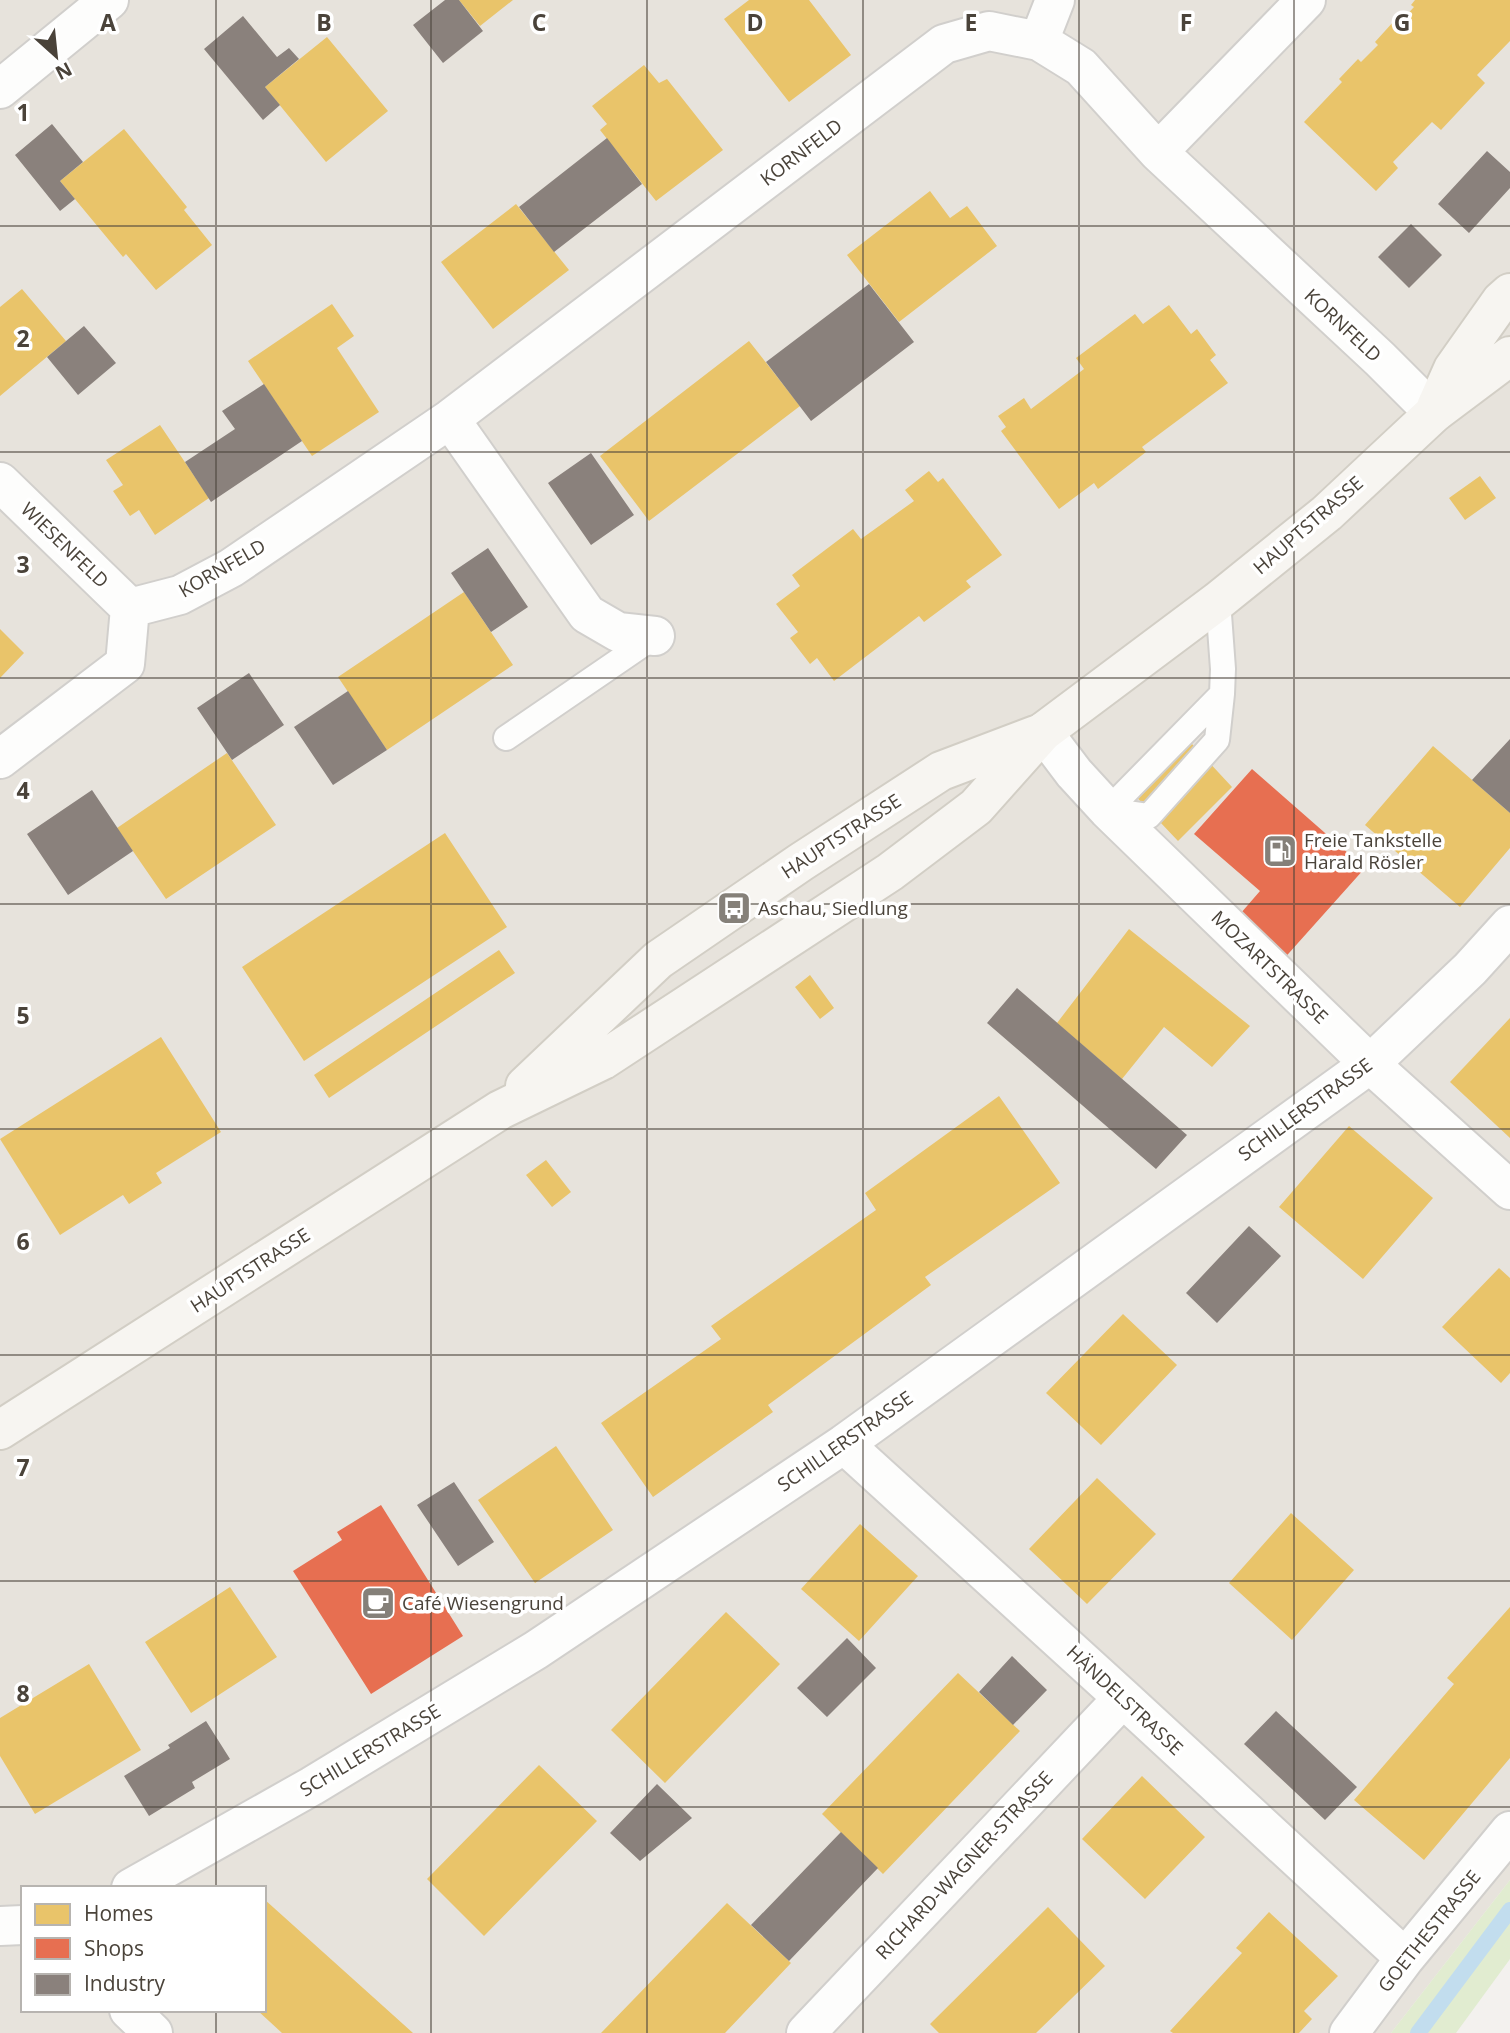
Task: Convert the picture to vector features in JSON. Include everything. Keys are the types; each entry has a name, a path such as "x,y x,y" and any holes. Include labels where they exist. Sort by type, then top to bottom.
{"main road":[{"name":"HAUPTSTRASSE","path":"1434,412 1453,369 1510,293"},
{"name":"HAUPTSTRASSE","path":"0,1430 500,1110 603,1060 890,872 976,807 1043,732 1218,601 1327,513 1434,412 1510,356"},
{"name":"HAUPTSTRASSE","path":"500,1110 658,960 941,771 1043,732"}],"street":[{"path":"3,80 109,0"},
{"path":"1039,41 1055,0"},
{"path":"1158,152 1306,0"},
{"name":"KORNFELD","path":"130,608 180,595 231,568 450,419 944,44 989,31 1039,41 1081,66 1158,152 1434,412"},
{"path":"450,419 587,614 618,632 655,636"},
{"name":"WIESENFELD","path":"0,482 130,608"},
{"path":"0,759 125,664 130,608"},
{"name":"MOZARTSTRASSE","path":"1043,732 1074,773 1108,810 1370,1064 1510,1190"},
{"name":"SCHILLERSTRASSE","path":"135,1886 312,1786 536,1650 844,1444 1370,1064 1470,969 1510,925"},
{"name":"HÄNDELSTRASSE","path":"844,1444 1405,1958"},
{"name":"RICHARD-WAGNER-STRASSE","path":"806,2033 1123,1698"},
{"name":"GOETHESTRASSE","path":"1349,2033 1405,1958 1510,1831"},
{"path":"0,1926 21,1925"},
{"path":"131,2012 153,2033"}],"lane":[{"path":"1108,810 1149,816 1217,740 1223,668 1218,601"},
{"path":"506,738 655,636"},
{"path":"1108,810 1222,694"}],"shaded area":[{"path":"0,0 1510,0 1510,1880 1391,2033 0,2033"}],"green space":[{"path":"1510,1880 1510,1959 1456,2033 1391,2033"}],"building: Homes":[{"path":"459,0 513,0 480,26"},
{"path":"749,0 809,0 851,55 789,102 724,19"},
{"path":"1415,0 1510,0 1510,41 1477,75 1485,83 1441,130 1432,122 1393,162 1398,168 1376,191 1304,122 1342,82 1339,79 1358,59 1361,62 1378,45 1375,42 1394,21 1397,25 1414,7 1411,5"},
{"path":"327,37 388,111 326,162 265,87"},
{"path":"644,65 659,83 667,79 723,150 656,201 600,130 607,124 592,106"},
{"path":"124,129 187,207 184,210 212,245 156,290 126,254 123,257 60,181"},
{"path":"930,191 950,218 967,206 997,246 899,322 847,255"},
{"path":"516,204 569,270 493,329 441,262"},
{"path":"22,289 66,341 0,396 0,307"},
{"path":"332,304 354,336 337,348 379,412 312,456 248,361"},
{"path":"1169,305 1191,334 1197,329 1216,355 1210,360 1228,383 1142,447 1146,452 1098,489 1094,483 1059,509 1001,431 1006,427 998,416 1024,398 1031,409 1084,369 1076,358 1135,314 1143,324"},
{"path":"749,341 800,406 649,521 600,456"},
{"path":"160,425 209,498 155,535 139,510 130,516 113,491 123,485 106,460"},
{"path":"929,471 938,482 943,478 1002,555 966,581 971,587 924,622 919,616 834,681 817,658 810,664 790,638 798,632 776,604 800,586 792,575 853,529 861,539 914,501 905,490"},
{"path":"1480,476 1496,498 1465,520 1449,498"},
{"path":"464,592 513,665 387,750 338,677"},
{"path":"0,629 24,653 0,678"},
{"path":"1179,730 1232,787 1178,841 1125,785"},
{"path":"1433,746 1510,813 1510,848 1460,907 1365,825"},
{"path":"227,753 276,825 166,899 117,828"},
{"path":"445,833 507,927 304,1061 242,967"},
{"path":"1129,929 1250,1026 1212,1067 1164,1027 1122,1079 1057,1023"},
{"path":"499,950 515,973 329,1098 314,1075"},
{"path":"810,975 834,1008 820,1019 795,987"},
{"path":"1510,1018 1510,1138 1450,1082"},
{"path":"161,1037 221,1132 156,1173 162,1183 129,1204 123,1195 60,1235 0,1139"},
{"path":"999,1096 1060,1183 925,1277 931,1285 768,1405 773,1412 653,1497 601,1423 721,1339 711,1326 876,1210 865,1193"},
{"path":"1349,1126 1433,1198 1363,1279 1279,1207"},
{"path":"546,1160 571,1192 552,1207 526,1175"},
{"path":"1499,1268 1510,1278 1510,1373 1501,1383 1442,1327"},
{"path":"1123,1314 1177,1365 1101,1445 1046,1393"},
{"path":"556,1446 613,1530 535,1583 478,1500"},
{"path":"1097,1478 1156,1534 1087,1604 1029,1549"},
{"path":"1291,1513 1354,1570 1292,1640 1229,1583"},
{"path":"860,1524 918,1576 859,1641 801,1589"},
{"path":"230,1587 277,1657 191,1713 145,1642"},
{"path":"1510,1607 1510,1758 1424,1860 1354,1800 1454,1684 1447,1678"},
{"path":"726,1612 780,1664 665,1783 611,1730"},
{"path":"89,1664 141,1750 35,1814 0,1756 0,1718"},
{"path":"958,1673 1020,1731 883,1874 822,1814"},
{"path":"539,1765 597,1821 484,1936 427,1879"},
{"path":"1142,1776 1205,1837 1145,1899 1082,1839"},
{"path":"266,1901 413,2033 282,2033 259,2012 266,2012"},
{"path":"727,1903 791,1963 725,2033 601,2033"},
{"path":"1048,1907 1105,1966 1036,2033 939,2033 930,2024"},
{"path":"1269,1912 1338,1976 1304,2011 1312,2019 1299,2033 1170,2031 1242,1953 1236,1948"}],"building: Shops":[{"name":"Freie Tankstelle Harald Rösler","path":"1252,769 1365,868 1281,962 1234,921 1260,891 1194,834"},
{"name":"Café Wiesengrund","path":"381,1505 463,1636 371,1694 293,1571 342,1540 337,1532"}],"building: Industry":[{"path":"445,0 459,0 483,31 443,63 413,25"},
{"path":"243,16 277,57 289,48 299,59 265,87 280,105 263,120 204,49"},
{"path":"52,124 83,162 60,181 75,199 60,211 15,155"},
{"path":"607,138 642,184 554,252 519,207"},
{"path":"1487,151 1510,172 1510,188 1469,233 1438,204"},
{"path":"1411,224 1442,255 1409,288 1378,257"},
{"path":"869,284 914,342 811,421 766,362"},
{"path":"84,326 116,363 78,395 47,357"},
{"path":"264,384 302,441 211,502 185,462 235,429 222,411"},
{"path":"591,453 634,515 591,545 548,483"},
{"path":"488,548 528,607 491,632 451,573"},
{"path":"249,673 284,725 232,760 197,708"},
{"path":"348,691 387,750 333,785 294,727"},
{"path":"1510,739 1510,813 1472,780"},
{"path":"92,790 133,851 68,895 27,834"},
{"path":"1017,988 1187,1135 1156,1169 987,1023"},
{"path":"1249,1226 1281,1256 1217,1323 1186,1293"},
{"path":"454,1482 494,1542 458,1566 417,1505"},
{"path":"847,1638 876,1668 827,1717 797,1688"},
{"path":"1012,1656 1047,1690 1013,1725 979,1692"},
{"path":"1276,1711 1357,1787 1325,1820 1244,1744"},
{"path":"206,1721 230,1759 192,1782 195,1788 149,1816 124,1776 170,1748 168,1745"},
{"path":"657,1784 692,1818 640,1861 610,1833"},
{"path":"841,1832 878,1868 789,1961 751,1925"}],"waterway":[{"path":"1418,2033 1510,1910"}],"place":[{"name":"Freie Tankstelle Harald Rösler","path":"1280,851"},
{"name":"Aschau, Siedlung","path":"734,908"},
{"name":"Café Wiesengrund","path":"378,1603"}]}
